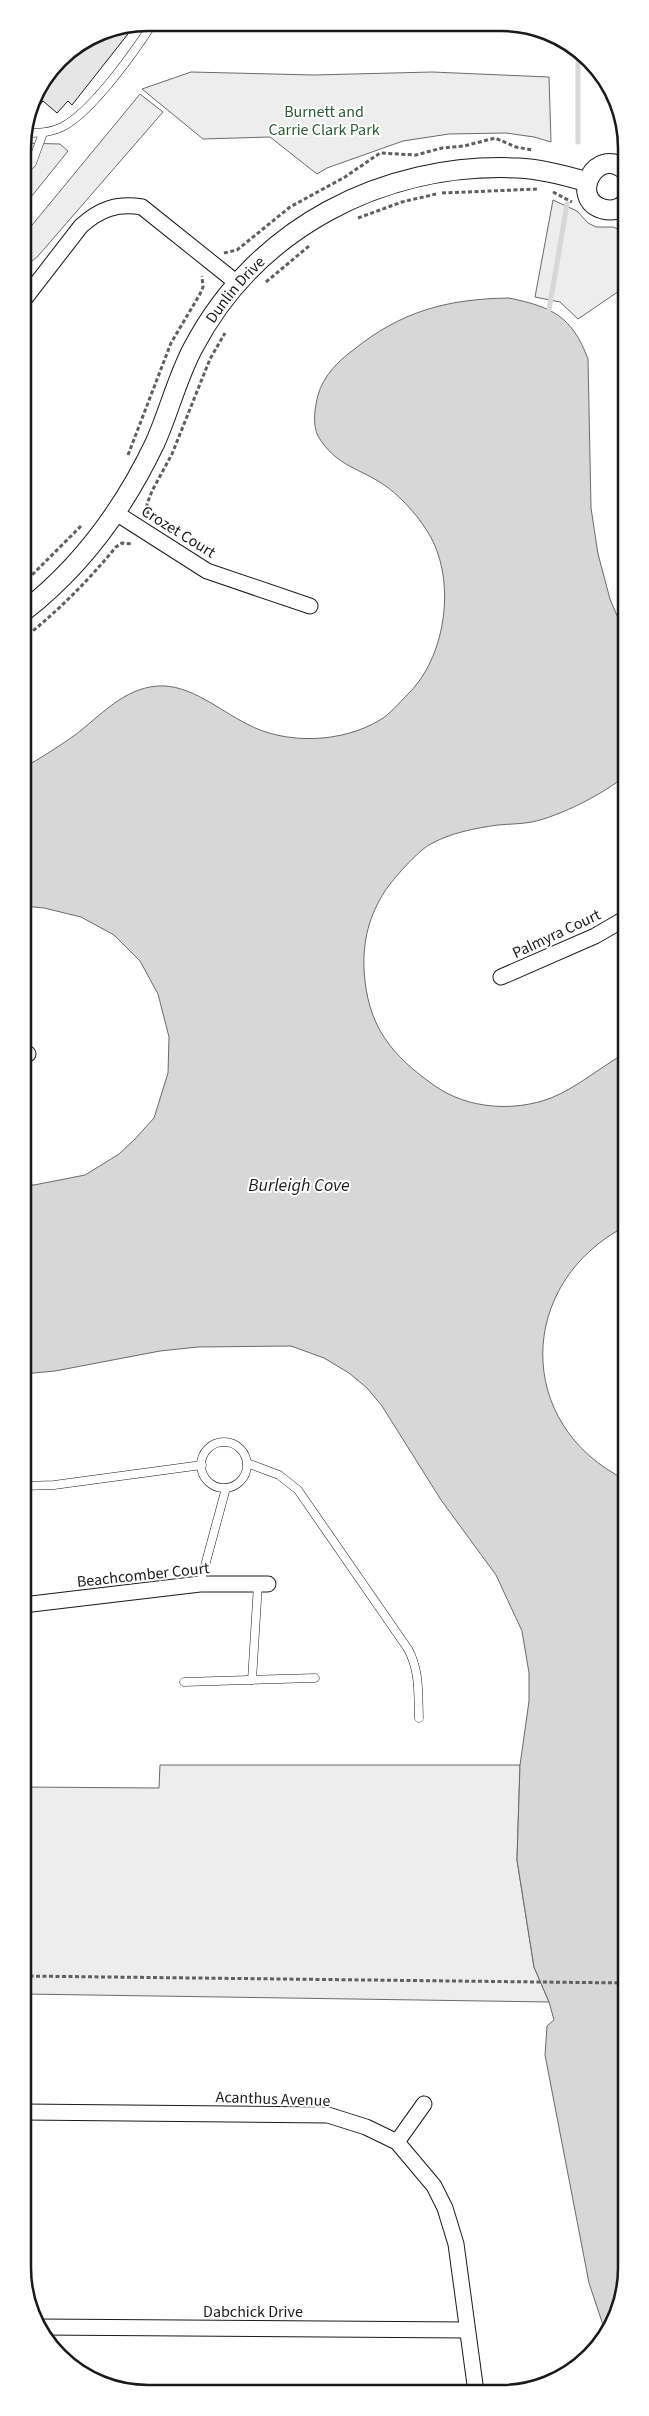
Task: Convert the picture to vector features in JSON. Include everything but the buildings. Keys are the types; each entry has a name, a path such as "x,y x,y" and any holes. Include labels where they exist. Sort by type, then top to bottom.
{"street":[{"path":"618,164 597,168 587,182 589,197 599,208 614,210 618,208"},
{"name":"Dunlin Drive","path":"32,604 75,564 116,513 155,441 192,349 208,322 237,283 290,233 316,216 348,199 399,180 458,169 519,168 549,172 587,182"},
{"path":"32,289 69,240 86,221 106,208 125,204 142,206 237,283"},
{"name":"Crozet Court","path":"116,513 207,571 310,606"},
{"name":"Palmyra Court","path":"501,977 595,936 618,923"},
{"name":"Beachcomber Court","path":"31,1604 200,1584 263,1584"},
{"path":"397,2142 424,2104"},
{"name":"Acanthus Avenue","path":"31,2112 328,2115 366,2128 397,2142 422,2168 445,2208 456,2244 475,2385"},
{"name":"Dabchick Drive","path":"48,2327 467,2330"}],"lane":[{"path":"32,133 44,133 63,126 92,101 135,50 147,32"},
{"path":"32,163 44,133"},
{"path":"248,1463 244,1477 239,1482 226,1488 218,1487 206,1479 202,1465 206,1450 212,1445 228,1442 241,1449 248,1463 278,1475 298,1490 408,1649 415,1662 418,1678 419,1718"},
{"path":"31,1486 54,1486 202,1465"},
{"path":"200,1584 226,1488"},
{"path":"252,1680 263,1584"},
{"path":"184,1682 315,1678"}],"path":[{"path":"352,222 402,202 438,193 543,188"},
{"path":"550,191 573,202 579,208"},
{"path":"259,288 311,244"},
{"path":"125,460 170,343 200,294 203,278 200,271"},
{"path":"152,520 148,512 150,498 172,454 210,359 230,325"},
{"path":"32,576 46,564 84,522"},
{"path":"32,632 83,587 122,543 138,547"},
{"path":"31,1976 617,1983"}],"shaded area":[{"name":"Burnett and Carrie Clark Park","path":"191,72 314,75 432,72 549,77 551,142 534,137 506,133 449,134 403,141 327,168 317,174 270,137 203,139 142,89"},
{"path":"140,94 163,112 32,261 32,225"},
{"path":"32,143 60,144 68,151 32,196"},
{"path":"553,200 577,211 588,223 596,227 613,227 618,229 618,292 578,319 560,302 535,297"},
{"path":"160,1765 520,1765 517,1860 534,1967 549,2002 31,1994 31,1787 159,1788"}],"water":[{"name":"Burleigh Cove","path":"509,298 549,310 567,323 575,333 588,359 591,508 598,554 610,599 618,617 618,781 594,797 555,815 532,822 498,825 463,832 445,837 424,848 399,873 379,900 368,928 364,969 370,1007 384,1037 406,1063 419,1074 448,1094 462,1100 492,1106 522,1105 537,1102 561,1093 618,1058 617,1232 590,1251 564,1282 548,1317 543,1354 548,1390 563,1425 589,1456 617,1474 617,2275 614,2298 603,2324 589,2283 545,2055 547,2026 554,2020 549,2002 534,1967 517,1860 520,1765 529,1701 529,1673 522,1631 496,1575 441,1500 382,1406 367,1388 349,1373 324,1358 291,1346 198,1347 160,1351 55,1371 31,1373 32,1185 85,1175 119,1154 135,1139 154,1118 168,1073 169,1037 158,994 140,961 114,935 81,917 32,907 32,763 75,735 123,697 146,688 158,686 170,686 193,693 262,731 296,738 332,737 349,733 365,728 391,712 419,681 429,665 436,647 442,628 444,608 442,569 433,542 423,524 409,507 387,487 341,461 325,446 318,436 315,426 315,410 318,395 331,370 346,355 388,326 426,310 465,301"}],"waterway":[{"path":"578,60 578,142"},
{"path":"549,310 567,204"}]}
